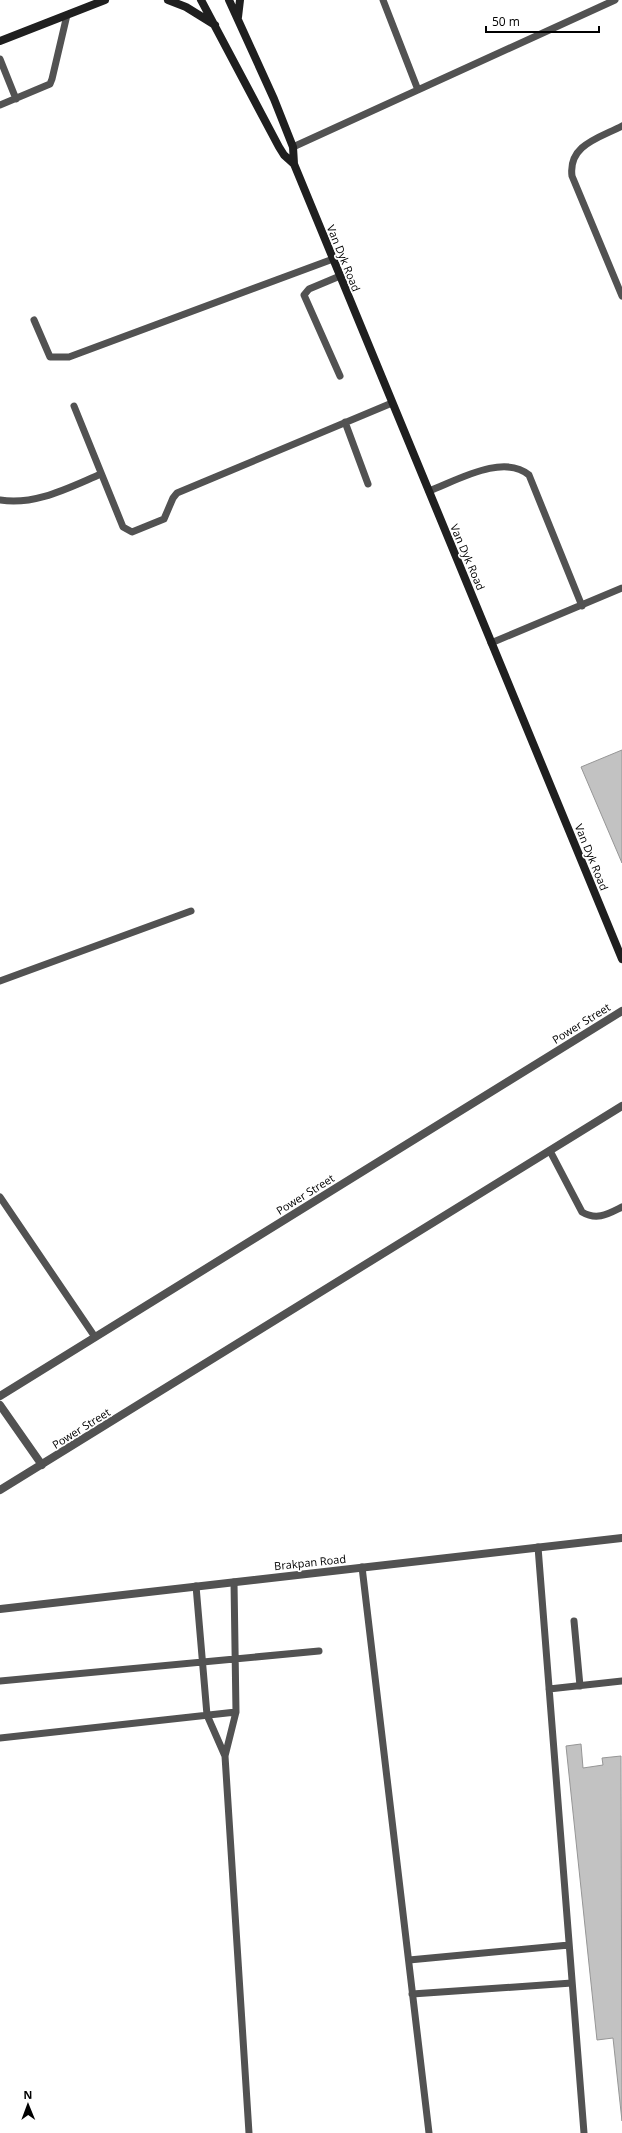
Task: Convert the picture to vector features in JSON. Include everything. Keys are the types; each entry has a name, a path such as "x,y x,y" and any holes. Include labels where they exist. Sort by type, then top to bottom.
{"main road":[{"path":"82,9 88,0"},
{"path":"0,41 105,0"},
{"path":"168,0 186,7 216,25"},
{"name":"Van Dyk Road","path":"201,0 216,25 279,147 284,155 294,164"},
{"name":"Van Dyk Road","path":"229,0 274,99 293,147 294,164 622,959"},
{"path":"238,18 240,0"}],"street":[{"name":"Power Street","path":"0,1396 622,1010"},
{"name":"Power Street","path":"0,1490 622,1106"},
{"path":"0,1405 42,1465"},
{"name":"Brakpan Road","path":"0,1609 622,1538"}],"lane":[{"path":"383,0 418,90"},
{"path":"293,147 616,0"},
{"path":"0,105 50,84 67,15"},
{"path":"0,59 16,99"},
{"path":"622,126 581,147 574,156 571,166 572,176 622,296"},
{"path":"34,320 50,357 69,357 333,259"},
{"path":"340,276 309,289 304,295 340,376"},
{"path":"74,406 123,528 132,532 164,519 173,498 177,493 345,422 392,404"},
{"path":"345,422 368,484"},
{"path":"429,491 498,466 511,466 523,470 529,475 582,606"},
{"path":"0,500 14,502 44,497 102,474"},
{"path":"492,643 622,588"},
{"path":"0,981 191,911"},
{"path":"550,1151 582,1212 590,1217 599,1217 622,1208"},
{"path":"0,1198 95,1337"},
{"path":"538,1547 584,2133"},
{"path":"362,1567 429,2133"},
{"path":"234,1582 236,1712 225,1756 249,2133"},
{"path":"196,1586 207,1715 225,1756"},
{"path":"574,1622 580,1686"},
{"path":"0,1680 236,1657 319,1651"},
{"path":"549,1689 622,1681"},
{"path":"0,1738 236,1712"},
{"path":"409,1960 569,1945"},
{"path":"412,1994 572,1982"}],"building":[{"path":"622,750 622,863 581,767"},
{"path":"581,1744 583,1768 603,1765 602,1758 621,1756 622,2121 613,2038 597,2040 566,1746"}]}
